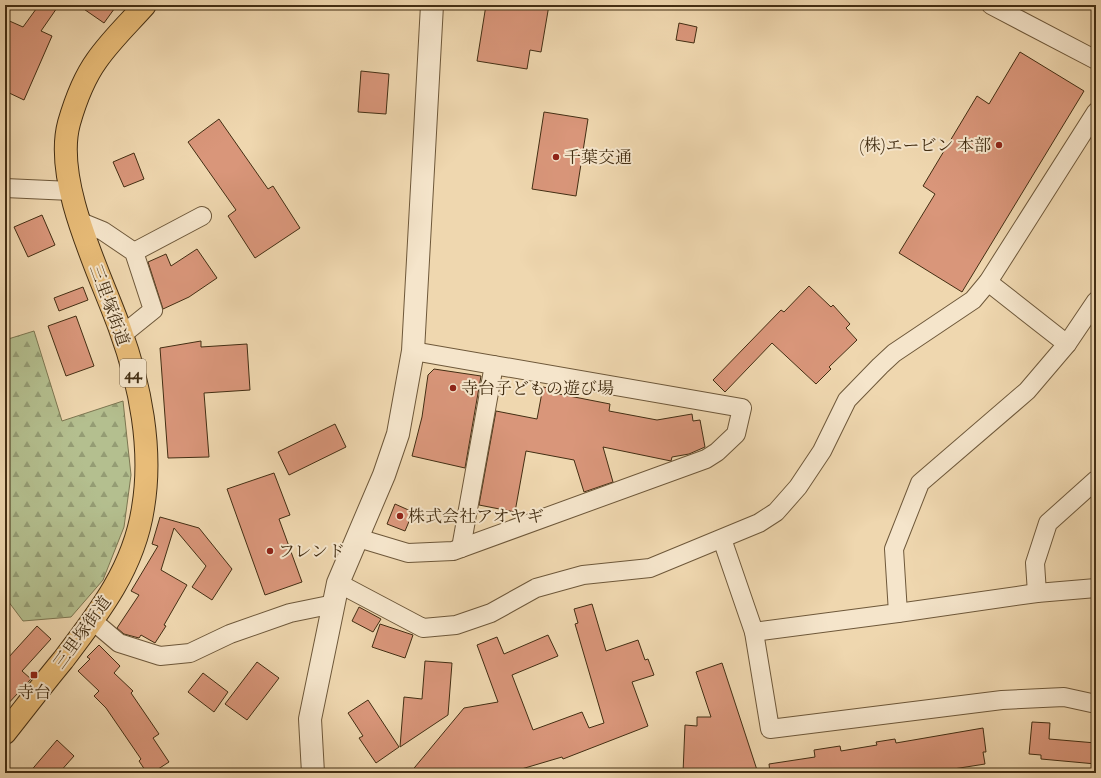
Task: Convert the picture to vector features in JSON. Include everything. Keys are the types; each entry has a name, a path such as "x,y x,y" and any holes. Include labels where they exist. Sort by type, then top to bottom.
{"main road":[{"name":"三里塚街道","path":"5,733 105,605 130,556 143,508 147,460 143,409 122,335 71,191 65,152 69,124 83,86 97,60 145,5"}],"street":[{"path":"313,773 310,720 336,594 398,434 413,351 432,5"},
{"path":"991,5 1096,60"},
{"path":"93,621 119,643 160,656 190,653 230,634 284,615 336,594 423,628 456,625 490,613 536,588 583,575 650,568 759,523 776,512 798,487 822,451 847,400 894,353 973,300 988,282 1096,112"},
{"path":"5,188 71,191"},
{"path":"134,252 202,216"},
{"path":"81,222 103,231 134,252 153,310 122,335"},
{"path":"988,282 1067,344"},
{"path":"898,613 894,548 920,483 1027,391 1067,344 1096,301"},
{"path":"358,538 408,553 453,551 706,459 717,452 736,434 742,408 413,351"},
{"path":"461,548 494,365"},
{"path":"1037,593 1035,563 1048,523 1096,480"},
{"path":"722,538 754,632 770,729 1002,700 1064,697 1096,704"},
{"path":"754,632 1037,593 1096,588"}],"green space":[{"path":"34,331 62,421 123,401 131,475 124,527 103,580 71,617 23,621 5,597 5,340"}],"building":[{"path":"39,5 59,5 41,31 52,36 24,100 5,91 5,19 23,27"},
{"path":"78,5 117,5 104,23"},
{"path":"486,5 549,5 541,52 530,50 527,69 477,61"},
{"path":"679,23 697,27 694,43 676,40"},
{"name":"(株)エービン 本部","path":"1020,52 1084,91 962,292 899,253 935,194 923,186 977,96 989,104"},
{"path":"361,71 389,74 386,114 358,112"},
{"path":"544,112 588,119 576,196 532,189"},
{"path":"219,119 268,189 273,186 300,228 255,258 228,216 236,210 188,142"},
{"path":"134,153 144,179 124,187 113,162"},
{"path":"42,215 55,245 28,257 14,227"},
{"path":"197,249 217,278 189,297 163,309 148,262 166,254 171,266"},
{"path":"809,286 831,307 833,305 850,324 846,328 857,340 829,367 831,369 816,384 772,343 725,392 713,380 781,310 784,312"},
{"path":"83,287 88,300 59,311 54,298"},
{"path":"76,316 94,366 66,376 48,326"},
{"path":"201,341 201,347 247,344 250,390 204,393 209,457 168,458 160,348"},
{"path":"434,369 481,376 465,468 412,456 422,417 428,375"},
{"path":"543,387 559,390 559,394 610,404 609,411 657,420 692,414 693,421 700,420 705,447 689,454 672,457 671,461 603,447 613,482 584,492 574,460 526,451 515,512 479,505 496,411 537,419"},
{"path":"335,424 346,447 289,475 278,452"},
{"name":"フレンド","path":"274,473 290,515 279,519 302,582 265,595 227,489"},
{"name":"株式会社アオヤギ","path":"395,504 413,512 405,531 387,524"},
{"path":"160,517 199,528 232,569 212,600 192,587 206,566 174,528 161,570 187,585 164,625 166,626 155,643 141,635 139,638 124,634 117,628 139,595 131,591 158,546 152,544"},
{"path":"592,604 606,651 638,640 645,660 648,659 654,675 632,682 648,726 563,759 562,757 508,773 410,773 464,708 498,702 477,645 497,637 504,654 548,635 558,656 512,675 533,730 582,712 589,728 604,723 575,624 578,623 574,609"},
{"path":"359,607 381,619 373,632 352,621"},
{"path":"380,624 413,635 405,658 372,647"},
{"path":"37,626 51,639 22,671 31,679 5,707 5,655 8,658"},
{"path":"99,645 120,666 114,673 133,691 131,693 159,734 153,738 169,762 152,773 147,773 139,761 141,759 106,708 94,696 99,691 78,671 90,659 87,657"},
{"path":"425,661 452,663 448,715 400,747 404,697 422,699"},
{"path":"257,662 279,678 247,720 225,704"},
{"path":"722,663 758,773 683,773 685,725 697,726 697,717 711,717 696,672"},
{"path":"203,673 228,692 214,712 188,692"},
{"path":"368,700 399,747 376,763 359,738 363,736 348,713"},
{"path":"1032,722 1050,723 1049,739 1096,743 1096,764 1041,759 1041,755 1029,754"},
{"path":"983,728 986,752 983,752 985,764 947,770 948,773 770,773 769,764 815,757 814,750 840,746 841,751 877,745 876,742 895,739 896,743"},
{"path":"57,740 74,756 59,773 29,773"}],"place":[{"name":"(株)エービン 本部","path":"999,145"},
{"name":"千葉交通","path":"556,157"},
{"name":"寺台子どもの遊び場","path":"453,388"},
{"name":"株式会社アオヤギ","path":"400,516"},
{"name":"フレンド","path":"270,551"},
{"name":"寺台","path":"34,675"}]}
